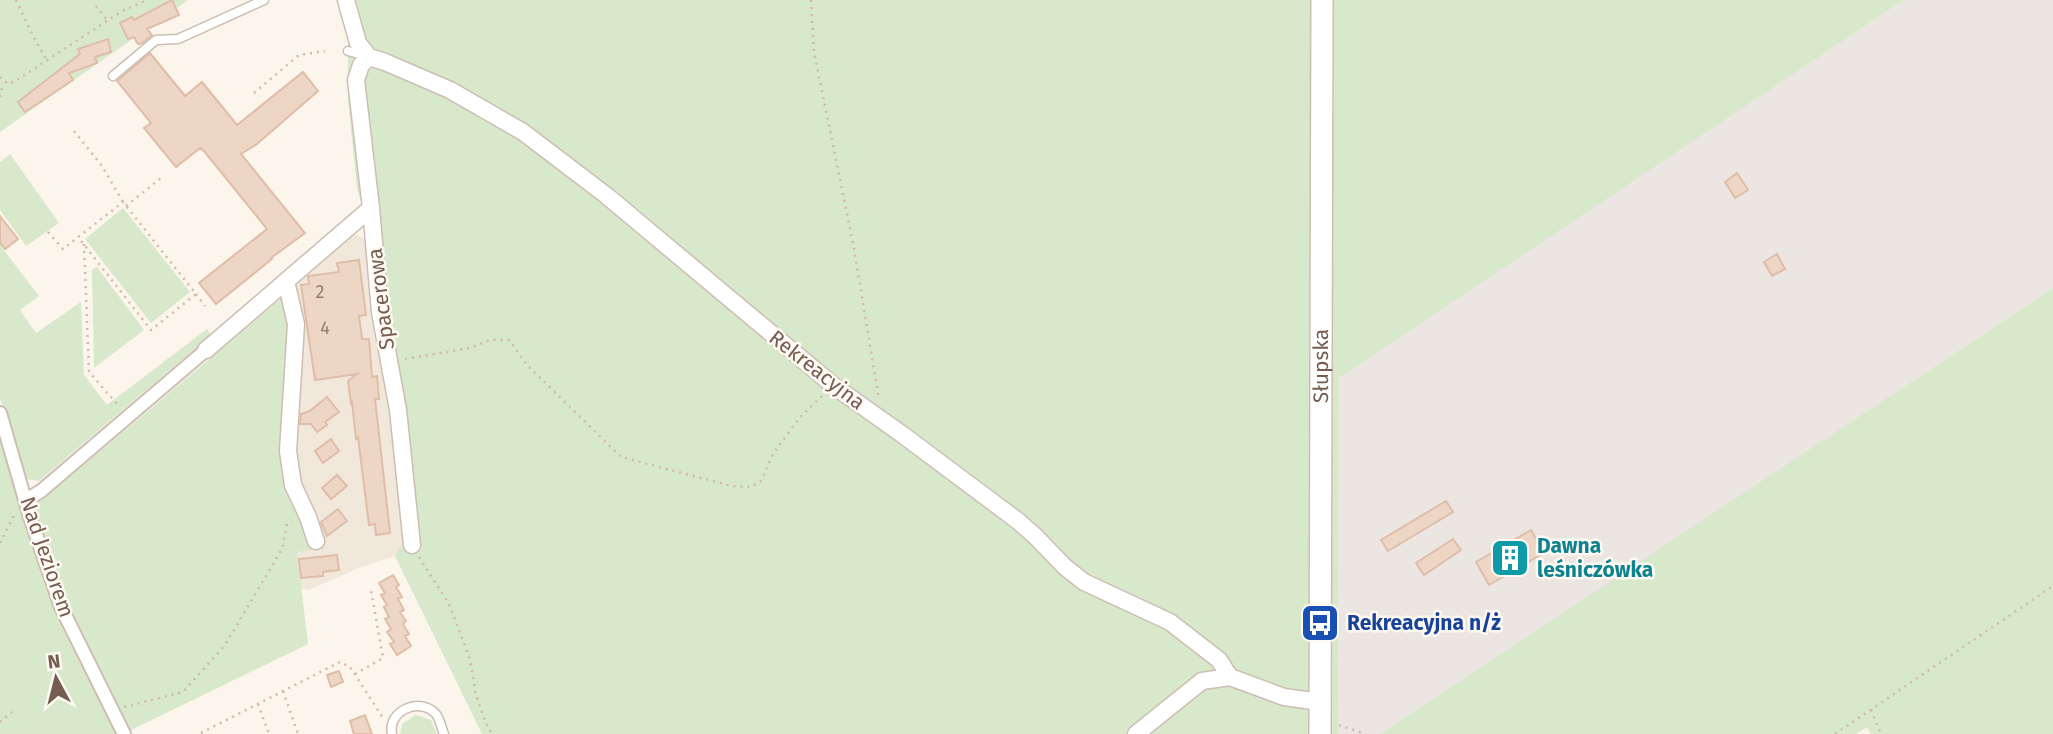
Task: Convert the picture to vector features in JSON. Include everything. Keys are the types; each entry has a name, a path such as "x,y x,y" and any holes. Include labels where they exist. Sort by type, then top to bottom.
{"street":[{"path":"346,0 358,43 369,57"},
{"name":"Słupska","path":"1322,0 1323,719"},
{"name":"Spacerowa","path":"369,57 361,65 356,80 380,312 398,410 412,545"},
{"name":"Rekreacyjna","path":"369,57 450,90 523,132 607,195 834,386 1018,521 1084,582 1170,621 1219,660 1230,677 1284,697 1323,719"},
{"path":"26,500 41,491 371,208"},
{"path":"286,281 296,324 288,451 293,485 316,541"},
{"name":"Nad Jeziorem","path":"0,413 61,607 124,734"},
{"path":"1136,734 1202,681 1230,677"}],"lane":[{"path":"113,76 156,40 178,38 264,0"},
{"path":"348,51 369,57"},
{"path":"392,732 393,720 400,712 418,705 429,708 437,715 444,734"}],"path":[{"path":"16,0 47,61"},
{"path":"0,77 8,84 13,82 122,11 147,0"},
{"path":"811,0 814,52 853,243 883,420"},
{"path":"96,6 107,21"},
{"path":"254,93 299,55 325,51"},
{"path":"0,97 3,81"},
{"path":"74,131 102,166 123,202 205,306"},
{"path":"126,206 161,178"},
{"path":"48,232 63,249 123,202"},
{"path":"78,237 151,330 196,294"},
{"path":"84,244 89,372 114,400"},
{"path":"389,362 470,348 490,340 509,340 526,364 621,457 732,486 751,487 761,481 773,454 800,417 834,386"},
{"path":"0,543 18,508 26,500"},
{"path":"112,710 183,692 225,645 282,549 287,524 307,514"},
{"path":"412,545 449,604 470,659 476,695 492,734"},
{"path":"1835,734 2053,586"},
{"path":"354,674 383,658 371,590"},
{"path":"201,734 337,662 345,663 354,674 392,732"},
{"path":"283,690 298,734"},
{"path":"258,704 269,734"},
{"path":"1871,710 1881,734"},
{"path":"0,722 12,712"},
{"path":"1323,719 1366,734"}],"shaded area":[{"path":"1904,0 2053,0 2053,288 1381,734 1338,734 1339,378"},
{"path":"354,234 368,240 405,540 395,556 308,590 301,589 297,551 323,548 298,486 294,454 301,324 297,283"}],"green space":[{"path":"0,0 188,0 0,132"},
{"path":"337,0 1904,0 1339,378 1338,734 482,734 395,556 405,540 367,221 357,189 348,100 348,39"},
{"path":"10,154 59,223 26,246 0,210 0,162"},
{"path":"123,208 190,292 151,323 85,239"},
{"path":"0,245 39,296 20,310 36,333 81,302 84,375 107,405 207,329 211,335 39,481 27,479 0,398"},
{"path":"97,267 144,330 94,368 92,270"},
{"path":"297,285 301,324 295,476 324,548 297,552 308,644 127,732 128,734 0,734 0,431 24,511 46,497"},
{"path":"2053,288 2053,734 1871,734 1867,727 1856,734 1380,734"},
{"path":"416,715 431,720 437,734 400,734 402,724"}],"building":[{"path":"172,0 179,15 147,29 152,35 142,43 138,44 134,37 128,39 120,23 132,17 134,20"},
{"path":"108,39 111,52 95,57 97,63 69,73 73,80 25,112 18,102 80,54 78,49"},
{"path":"150,53 185,96 202,82 237,125 303,72 318,91 257,144 241,154 305,233 216,304 199,283 267,229 204,151 200,148 176,167 144,128 151,123 117,81"},
{"path":"1737,173 1748,190 1735,198 1725,182"},
{"path":"0,216 18,239 5,249 0,243"},
{"path":"1777,254 1785,269 1772,276 1764,262"},
{"path":"359,260 366,315 359,316 362,339 369,339 372,377 377,376 379,399 375,399 390,533 376,535 375,524 369,525 348,381 357,374 315,380 301,285 309,284 308,276 339,272 337,263"},
{"path":"327,397 339,412 325,422 327,425 317,432 311,424 300,424 301,414 310,411"},
{"path":"331,439 339,451 323,463 315,451"},
{"path":"337,475 347,486 331,499 322,488"},
{"path":"1446,501 1453,512 1388,551 1381,540"},
{"path":"338,509 347,521 327,536 321,522"},
{"name":"Dawna leśniczówka","path":"1531,530 1544,553 1489,585 1476,562"},
{"path":"1453,539 1461,550 1424,575 1416,563"},
{"path":"337,555 339,570 323,572 323,576 301,578 299,559"},
{"path":"393,575 402,597 398,599 404,610 400,612 406,621 403,624 409,634 405,636 411,646 397,655 390,644 394,642 387,632 391,629 385,619 389,617 384,607 387,605 381,595 385,593 379,583"},
{"path":"339,671 343,682 331,687 327,675"},
{"path":"365,715 372,734 354,734 350,721"}],"place":[{"name":"Dawna leśniczówka","path":"1510,558"},
{"name":"Rekreacyjna n/ż","path":"1320,623"}]}
